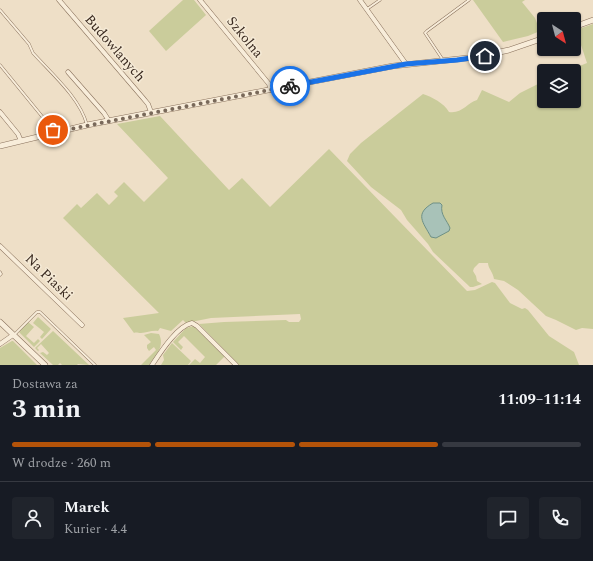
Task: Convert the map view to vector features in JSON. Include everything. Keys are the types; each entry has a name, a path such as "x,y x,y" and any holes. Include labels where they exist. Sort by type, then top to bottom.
{"street":[{"name":"Budowlanych","path":"59,0 148,104 152,112"},
{"name":"Szkolna","path":"200,0 269,84 271,90"},
{"path":"360,0 406,64"},
{"path":"581,24 593,20"},
{"path":"0,146 87,125 406,64 477,57 509,50 537,40"},
{"path":"68,72 104,113 109,121"},
{"path":"0,112 21,140"},
{"name":"Na Piaski","path":"0,246 82,325"},
{"path":"0,322 45,365"},
{"path":"152,365 165,344 183,327 192,323 197,326 236,365"},
{"path":"0,344 13,335"}],"lane":[{"path":"367,9 380,0"},
{"path":"444,61 426,33 469,0"},
{"path":"0,10 29,44 33,53 73,97 84,115 87,125"},
{"path":"0,65 55,132"},
{"path":"13,335 37,312 40,312 96,365"}],"green space":[{"path":"183,0 194,0 206,15 166,51 149,31"},
{"path":"473,0 525,0 522,2 535,18 537,23 537,32 503,42"},
{"path":"593,24 593,329 582,328 576,330 546,316 518,290 504,281 494,279 488,263 479,263 474,268 473,271 477,281 482,284 470,287 433,252 407,220 401,210 371,187 347,161 350,154 361,143 423,94 438,101 449,112 454,112 461,110 477,100 482,90 509,102 520,93 537,84 537,108 581,108 581,65 587,63 581,45 581,28"},
{"path":"160,116 229,190 242,178 270,207 329,149 467,291 475,290 492,282 495,283 510,303 522,309 525,308 528,310 549,336 574,352 579,365 239,365 199,324 286,320 289,322 299,322 301,319 300,314 211,318 186,323 183,320 171,331 160,328 158,331 134,333 123,318 159,313 63,218 77,204 81,208 97,193 109,205 118,196 114,192 124,182 144,202 168,178 117,124"},
{"path":"38,317 51,329 42,339 40,337 44,332 33,323"},
{"path":"28,322 34,327 26,336 34,343 38,339 40,341 34,347 19,332"},
{"path":"194,326 225,356 216,365 189,365 195,359 200,363 205,357 184,336 178,342 183,347 181,350 173,342 186,328"},
{"path":"53,331 89,365 62,365 60,363 58,365 53,365 40,353 43,352 47,355 49,353 41,344 37,348 39,350 38,351 35,348"},
{"path":"151,333 159,334 161,338 159,351 149,365 141,365 156,350 154,347 149,351 147,348 147,345 151,342 144,335"},
{"path":"12,341 37,365 0,365 0,348"},
{"path":"172,343 191,361 188,365 161,365 164,360 163,355"}],"shaded area":[{"path":"433,203 440,203 442,205 443,215 450,228 449,231 436,238 431,237 423,223 422,218 424,211"}],"way so far":[{"path":"53,130 55,132 290,86"}],"route":[{"path":"290,86 406,64 485,56"}]}
